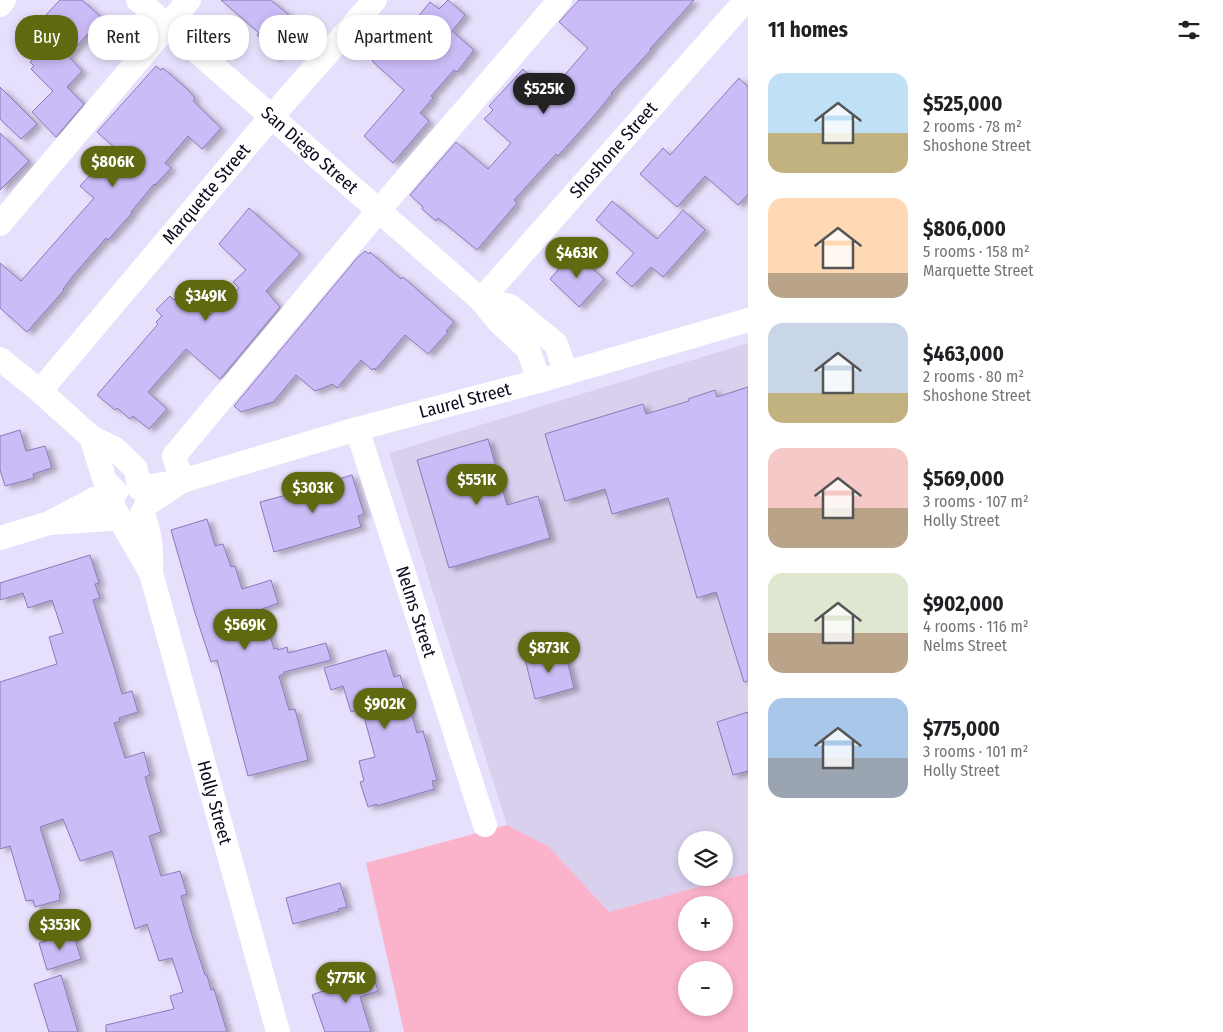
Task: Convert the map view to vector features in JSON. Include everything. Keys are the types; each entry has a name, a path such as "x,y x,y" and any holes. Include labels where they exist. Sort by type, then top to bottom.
{"street":[{"path":"0,5 4,0"},
{"name":"San Diego Street","path":"138,0 481,300 498,321 528,349 540,381"},
{"path":"0,224 189,0"},
{"name":"Marquette Street","path":"40,391 272,116 375,0"},
{"path":"182,481 174,456 379,210 560,0"},
{"name":"Shoshone Street","path":"481,300 746,0"},
{"name":"San Diego Street","path":"481,300 510,306 556,344 566,373"},
{"name":"Laurel Street","path":"0,538 49,523 95,499 117,504 126,519 134,519 143,502 182,481 357,429 540,381 748,320"},
{"name":"Holly Street","path":"0,359 40,391 91,437 114,448 136,469 152,551 151,573"},
{"name":"Nelms Street","path":"357,429 485,825"},
{"name":"Holly Street","path":"91,437 106,481 151,573 278,1032"}],"shaded area":[{"path":"748,343 748,873 733,877 733,831 678,831 678,886 702,886 609,912 548,846 507,825 389,453"},
{"path":"507,825 548,846 609,912 702,886 733,886 733,877 748,873 748,1032 404,1032 366,863"}],"building":[{"path":"60,0 82,0 99,15 88,15 88,34 78,45 78,15 46,15"},
{"path":"221,0 271,0 289,15 259,15 259,33 249,24 249,15 238,15"},
{"path":"448,0 465,15 452,31 474,50 457,72 454,70 431,96 433,98 420,113 429,121 393,163 364,136 404,90 372,61 451,60 451,15 419,15 430,2 439,9"},
{"path":"579,0 694,0 558,156 556,154 514,200 517,203 477,250 438,218 436,221 410,195 456,142 488,169 511,143 484,119 493,110 489,106 523,69 549,93 588,48 559,22"},
{"path":"32,60 72,60 82,71 67,87 84,104 56,137 32,112 53,91 31,69 34,66 30,62"},
{"path":"156,66 161,70 163,68 187,89 195,98 193,101 221,128 202,149 188,136 165,163 171,168 154,184 108,240 106,238 27,332 0,308 0,263 21,281 94,198 80,186 115,148 97,132"},
{"path":"739,78 748,87 748,194 738,205 705,176 677,207 640,174 663,148 670,155"},
{"path":"0,87 37,124 21,139 0,119"},
{"path":"0,133 29,161 0,190"},
{"path":"612,201 657,239 683,210 705,230 663,277 651,267 632,287 616,273 634,253 596,220"},
{"path":"249,208 300,254 266,291 280,307 220,379 186,349 148,392 167,409 149,429 133,416 130,419 117,408 115,410 97,395 158,324 156,322 162,316 156,310 170,296 174,300 181,293 201,311 204,308 211,315 239,288 233,282 246,270 219,244"},
{"path":"365,251 369,254 370,252 401,279 403,277 454,322 446,331 448,332 428,354 405,335 375,370 374,368 372,370 361,360 337,388 333,384 315,391 296,375 273,402 241,412 234,406 357,258"},
{"path":"574,252 604,279 579,307 550,279"},
{"path":"748,387 748,681 744,682 716,592 697,598 668,498 612,514 605,489 565,501 545,434 643,404 646,414 689,401 688,399 715,390 717,397"},
{"path":"20,430 26,451 45,446 52,468 33,474 34,478 5,486 0,470 0,436"},
{"path":"488,439 507,505 538,496 550,538 449,568 417,460"},
{"path":"352,475 364,514 358,516 361,527 274,552 260,502"},
{"path":"207,519 215,546 223,544 231,567 235,566 242,589 271,580 278,603 262,609 274,649 277,648 278,650 287,647 288,653 326,643 331,660 284,672 284,674 279,676 289,710 295,709 308,760 248,776 217,660 211,662 171,530"},
{"path":"90,555 99,583 95,584 100,598 93,600 122,694 132,691 138,712 119,718 120,721 114,723 125,758 144,752 150,775 145,777 161,832 149,836 161,876 180,871 187,894 181,896 191,932 211,990 214,989 227,1032 106,1032 106,1025 174,1009 170,996 183,992 172,958 159,961 147,924 135,929 112,851 80,861 63,819 40,827 61,894 59,894 60,900 35,907 33,900 26,901 10,846 0,849 0,682 57,664 49,637 63,633 52,600 28,608 23,593 0,600 0,583"},
{"path":"564,649 574,688 535,699 525,659"},
{"path":"386,650 394,677 400,675 417,733 423,731 437,780 432,781 434,789 368,807 360,782 364,781 359,761 375,757 363,713 361,709 351,712 343,686 331,690 324,668"},
{"path":"748,712 748,771 733,775 717,722"},
{"path":"340,883 347,907 293,924 286,898"},
{"path":"73,933 81,959 47,970 39,943"},
{"path":"371,969 378,991 360,997 371,1032 325,1032 312,995 331,988 330,983"},
{"path":"61,975 78,1032 49,1032 34,984"}]}
